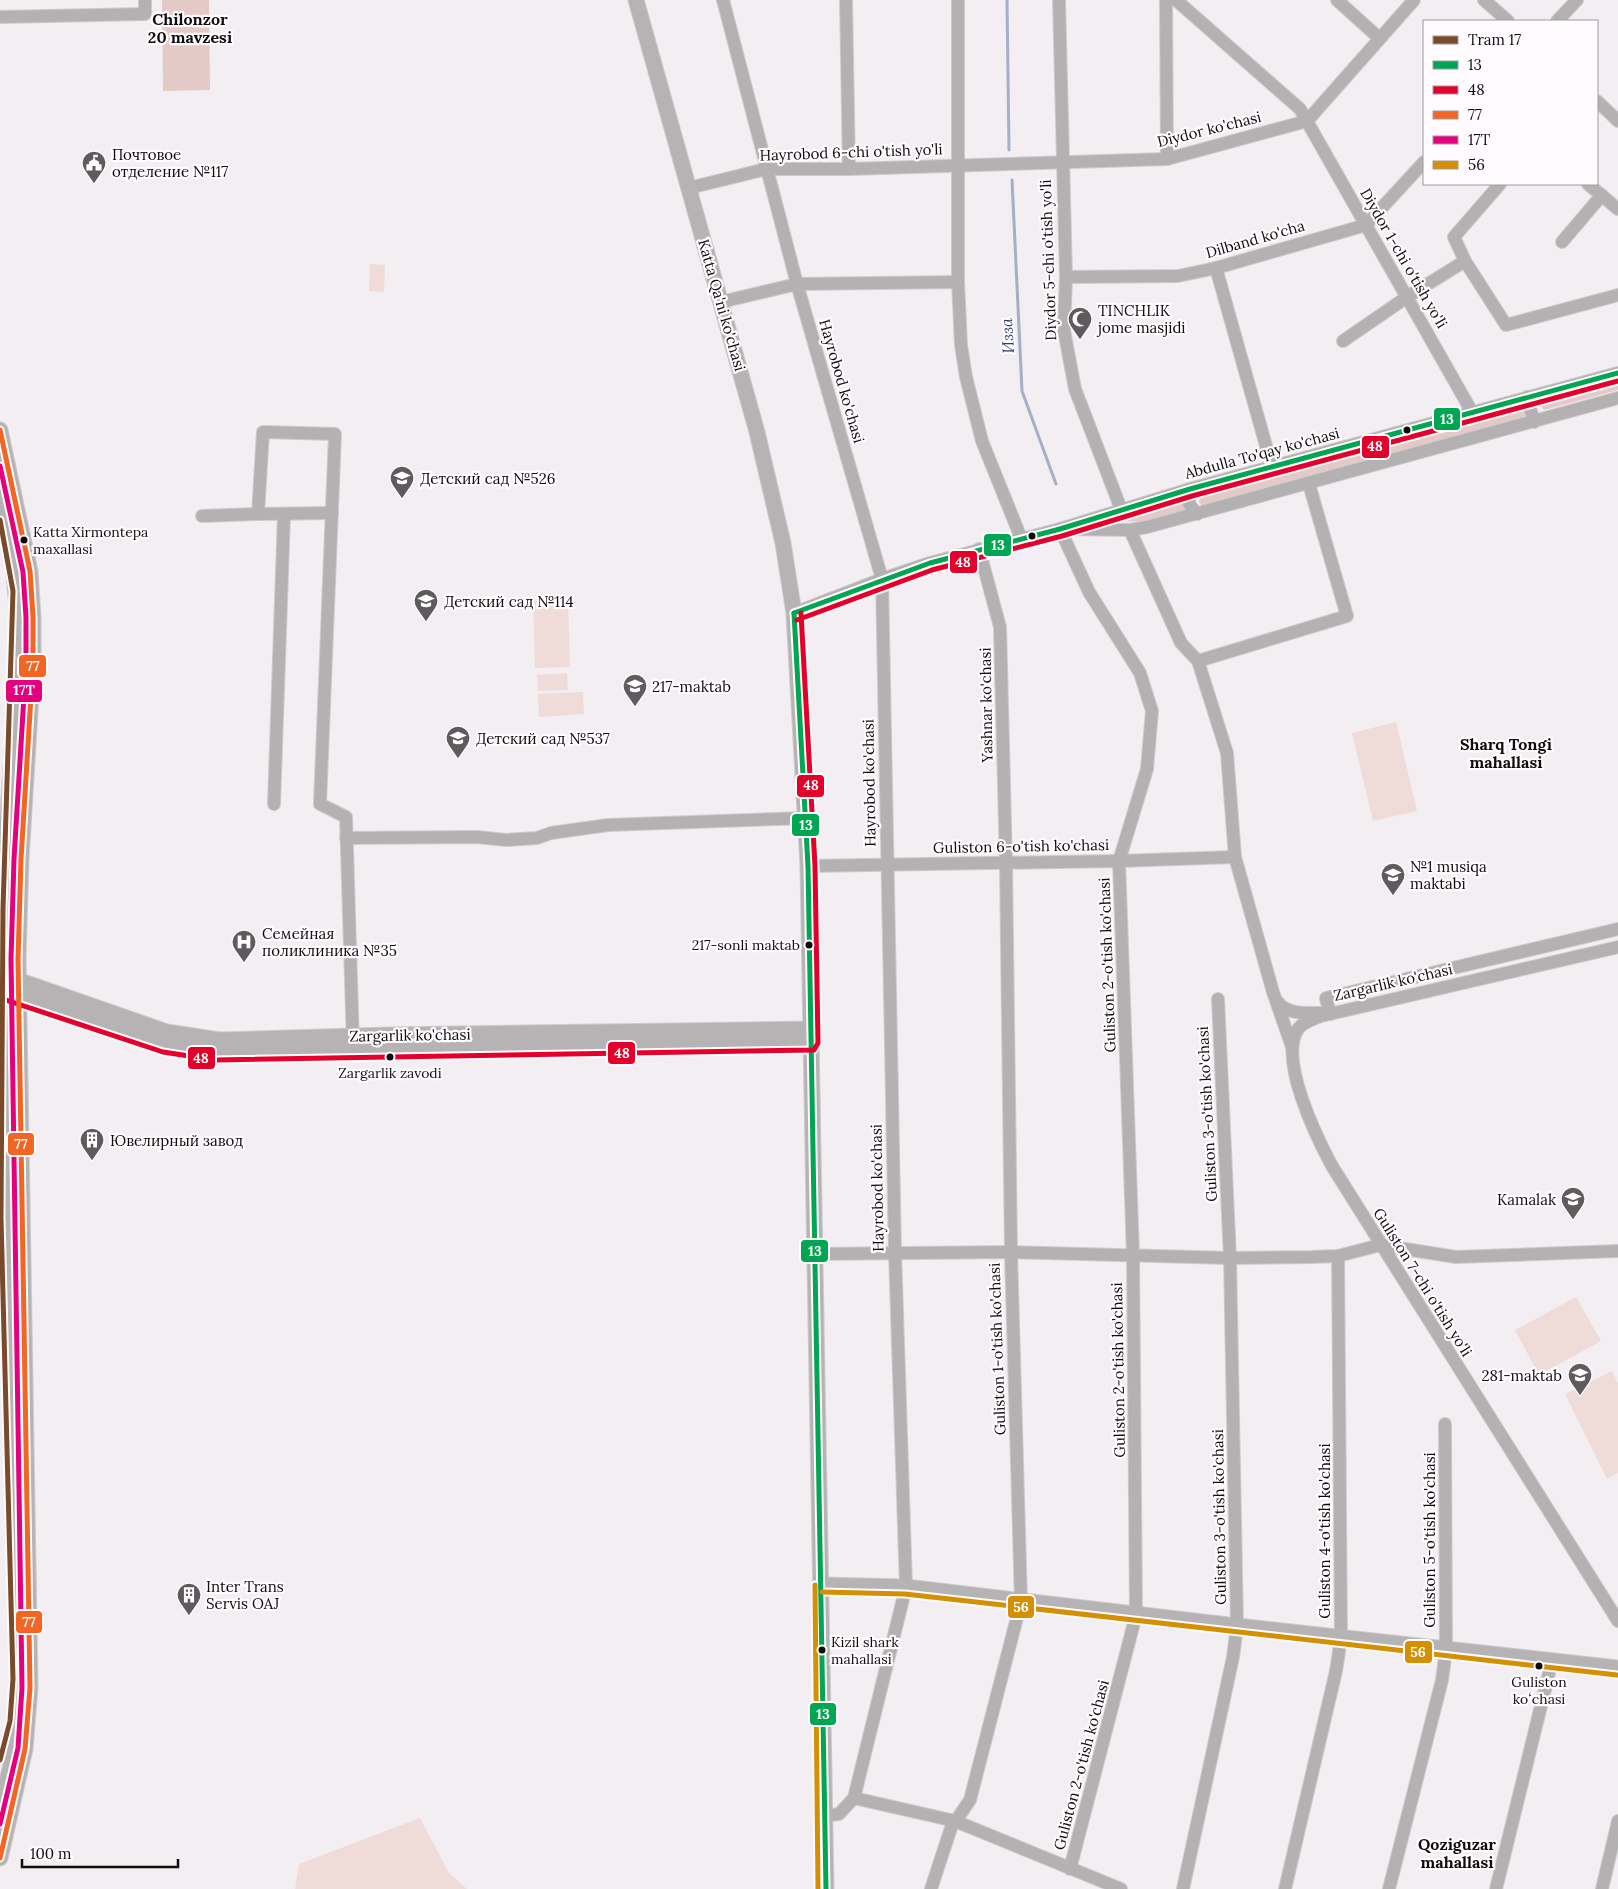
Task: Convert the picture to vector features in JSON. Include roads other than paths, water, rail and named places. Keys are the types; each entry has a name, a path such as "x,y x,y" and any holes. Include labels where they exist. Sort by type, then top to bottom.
{"main road":[{"name":"Katta Qa'ni ko'chasi","path":"636,0 757,432 788,565 794,613 808,866 826,1889"},
{"path":"0,430 30,571 33,617 33,664 21,859 8,985"},
{"path":"0,486 12,544 18,618 18,663 5,858 19,1684 15,1747 0,1812"},
{"name":"Zargarlik ko'chasi","path":"8,985 167,1032 219,1040 353,1043 811,1036"},
{"path":"0,1858 23,1759 30,1688 11,1218"},
{"path":"822,1585 906,1587 1021,1602 1618,1668"}],"street":[{"path":"0,17 145,14 144,0"},
{"name":"Hayrobod ko'chasi","path":"723,0 797,284 882,578 895,1252 906,1587 854,1798"},
{"path":"846,0 849,169"},
{"path":"958,0 958,282 961,346 973,409 982,440 1021,538"},
{"name":"Diydor 5-chi o'tish yo'li","path":"1059,0 1066,277 1064,330 1075,389 1121,510"},
{"path":"1166,0 1167,159"},
{"name":"Diydor 1-chi o'tish yo'li","path":"1176,0 1300,109 1472,412"},
{"path":"1337,0 1378,38"},
{"path":"1307,121 1378,38 1414,0"},
{"path":"1484,0 1507,20"},
{"path":"1558,20 1576,0"},
{"path":"1598,102 1618,121"},
{"name":"Diydor ko'chasi","path":"957,165 1167,159 1307,121"},
{"path":"1366,225 1423,163"},
{"name":"Hayrobod 6-chi o'tish yo'li","path":"688,188 766,169 849,169 957,165"},
{"path":"1499,185 1454,237 1465,261 1506,325 1618,295"},
{"path":"1589,185 1618,209"},
{"path":"1562,242 1602,195"},
{"name":"Dilband ko'cha","path":"1066,277 1178,276 1216,268 1366,225"},
{"path":"1343,341 1407,297 1465,261"},
{"path":"1216,268 1272,467"},
{"path":"721,302 797,284 958,282"},
{"name":"Abdulla To'qay ko'chasi","path":"794,613 882,578 979,549 1060,529 1190,489 1618,372"},
{"path":"1527,397 1534,422"},
{"name":"Abdulla To'qay ko'chasi","path":"1060,529 1130,530 1309,484 1618,398"},
{"path":"258,514 262,432 335,434 320,804 346,817 353,1043"},
{"path":"1198,661 1347,616 1309,484"},
{"path":"1190,489 1189,504 1197,514"},
{"path":"202,516 332,513"},
{"path":"274,804 284,514"},
{"name":"Guliston 2-o'tish ko'chasi","path":"1060,529 1089,592 1140,673 1152,711 1147,769 1119,861 1133,1254 1136,1615 1070,1869"},
{"name":"Guliston 7-chi o'tish yo'li","path":"1130,530 1181,643 1198,661 1227,753 1235,856 1273,992 1293,1050 1300,1094 1313,1126 1332,1166 1380,1244 1618,1621"},
{"name":"Yashnar ko'chasi","path":"979,549 1000,627 1006,864"},
{"path":"346,838 478,837 506,840 536,838 551,833 608,826 806,818"},
{"name":"Guliston 6-o'tish ko'chasi","path":"808,866 1006,864 1235,856"},
{"name":"Guliston 1-o'tish ko'chasi","path":"931,1889 951,1828 970,1800 1021,1602 1010,1252 1006,864"},
{"name":"Zargarlik ko'chasi","path":"1618,929 1326,998 1330,1014 1618,947"},
{"path":"1273,992 1281,1006 1286,1009 1330,1014"},
{"name":"Guliston 3-o'tish ko'chasi","path":"1183,1889 1233,1657 1237,1626 1230,1258 1218,999"},
{"name":"Guliston 7-chi o'tish yo'li","path":"1293,1050 1295,1036 1301,1026 1313,1019 1330,1014"},
{"path":"814,1254 1010,1252 1230,1258 1338,1256 1380,1244 1456,1257 1618,1252"},
{"name":"Guliston 4-o'tish ko'chasi","path":"1285,1889 1336,1671 1341,1638 1338,1256"},
{"name":"Guliston 5-o'tish ko'chasi","path":"1389,1889 1442,1680 1446,1649 1445,1424"},
{"path":"1496,1889 1552,1661"},
{"path":"824,1816 839,1814 854,1798 955,1821 1121,1889"},
{"path":"1602,1889 1618,1822"}],"waterway":[{"name":"Изза","path":"1007,0 1009,150"},
{"name":"Изза","path":"1012,180 1022,391 1056,484"}],"tram line":[{"name":"17","path":"0,520 13,591 3,909 1,1218 13,1679 10,1721 0,1760"}],"place":[{"name":"Почтовое отделение №117","path":"94,184"},
{"name":"TINCHLIK jome masjidi","path":"1080,340"},
{"name":"Детский сад №526","path":"402,499"},
{"name":"Katta Xirmontepa maxallasi","path":"24,540"},
{"name":"Детский сад №114","path":"426,622"},
{"name":"217-maktab","path":"635,707"},
{"name":"Детский сад №537","path":"458,759"},
{"name":"№1 musiqa maktabi","path":"1393,896"},
{"name":"217-sonli maktab","path":"809,945"},
{"name":"Семейная поликлиника №35","path":"244,963"},
{"name":"Zargarlik zavodi","path":"390,1057"},
{"name":"Ювелирный завод","path":"92,1161"},
{"name":"Kamalak","path":"1573,1220"},
{"name":"281-maktab","path":"1580,1396"},
{"name":"Inter Trans Servis OAJ","path":"189,1616"},
{"name":"Kizil shark mahallasi","path":"822,1650"},
{"name":"Guliston koʻchasi","path":"1539,1666"}],"district":[{"name":"Chilonzor 20 mavzesi","path":"190,28"},
{"name":"Sharq Tongi mahallasi","path":"1506,753"},
{"name":"Qoziguzar mahallasi","path":"1457,1853"}]}
